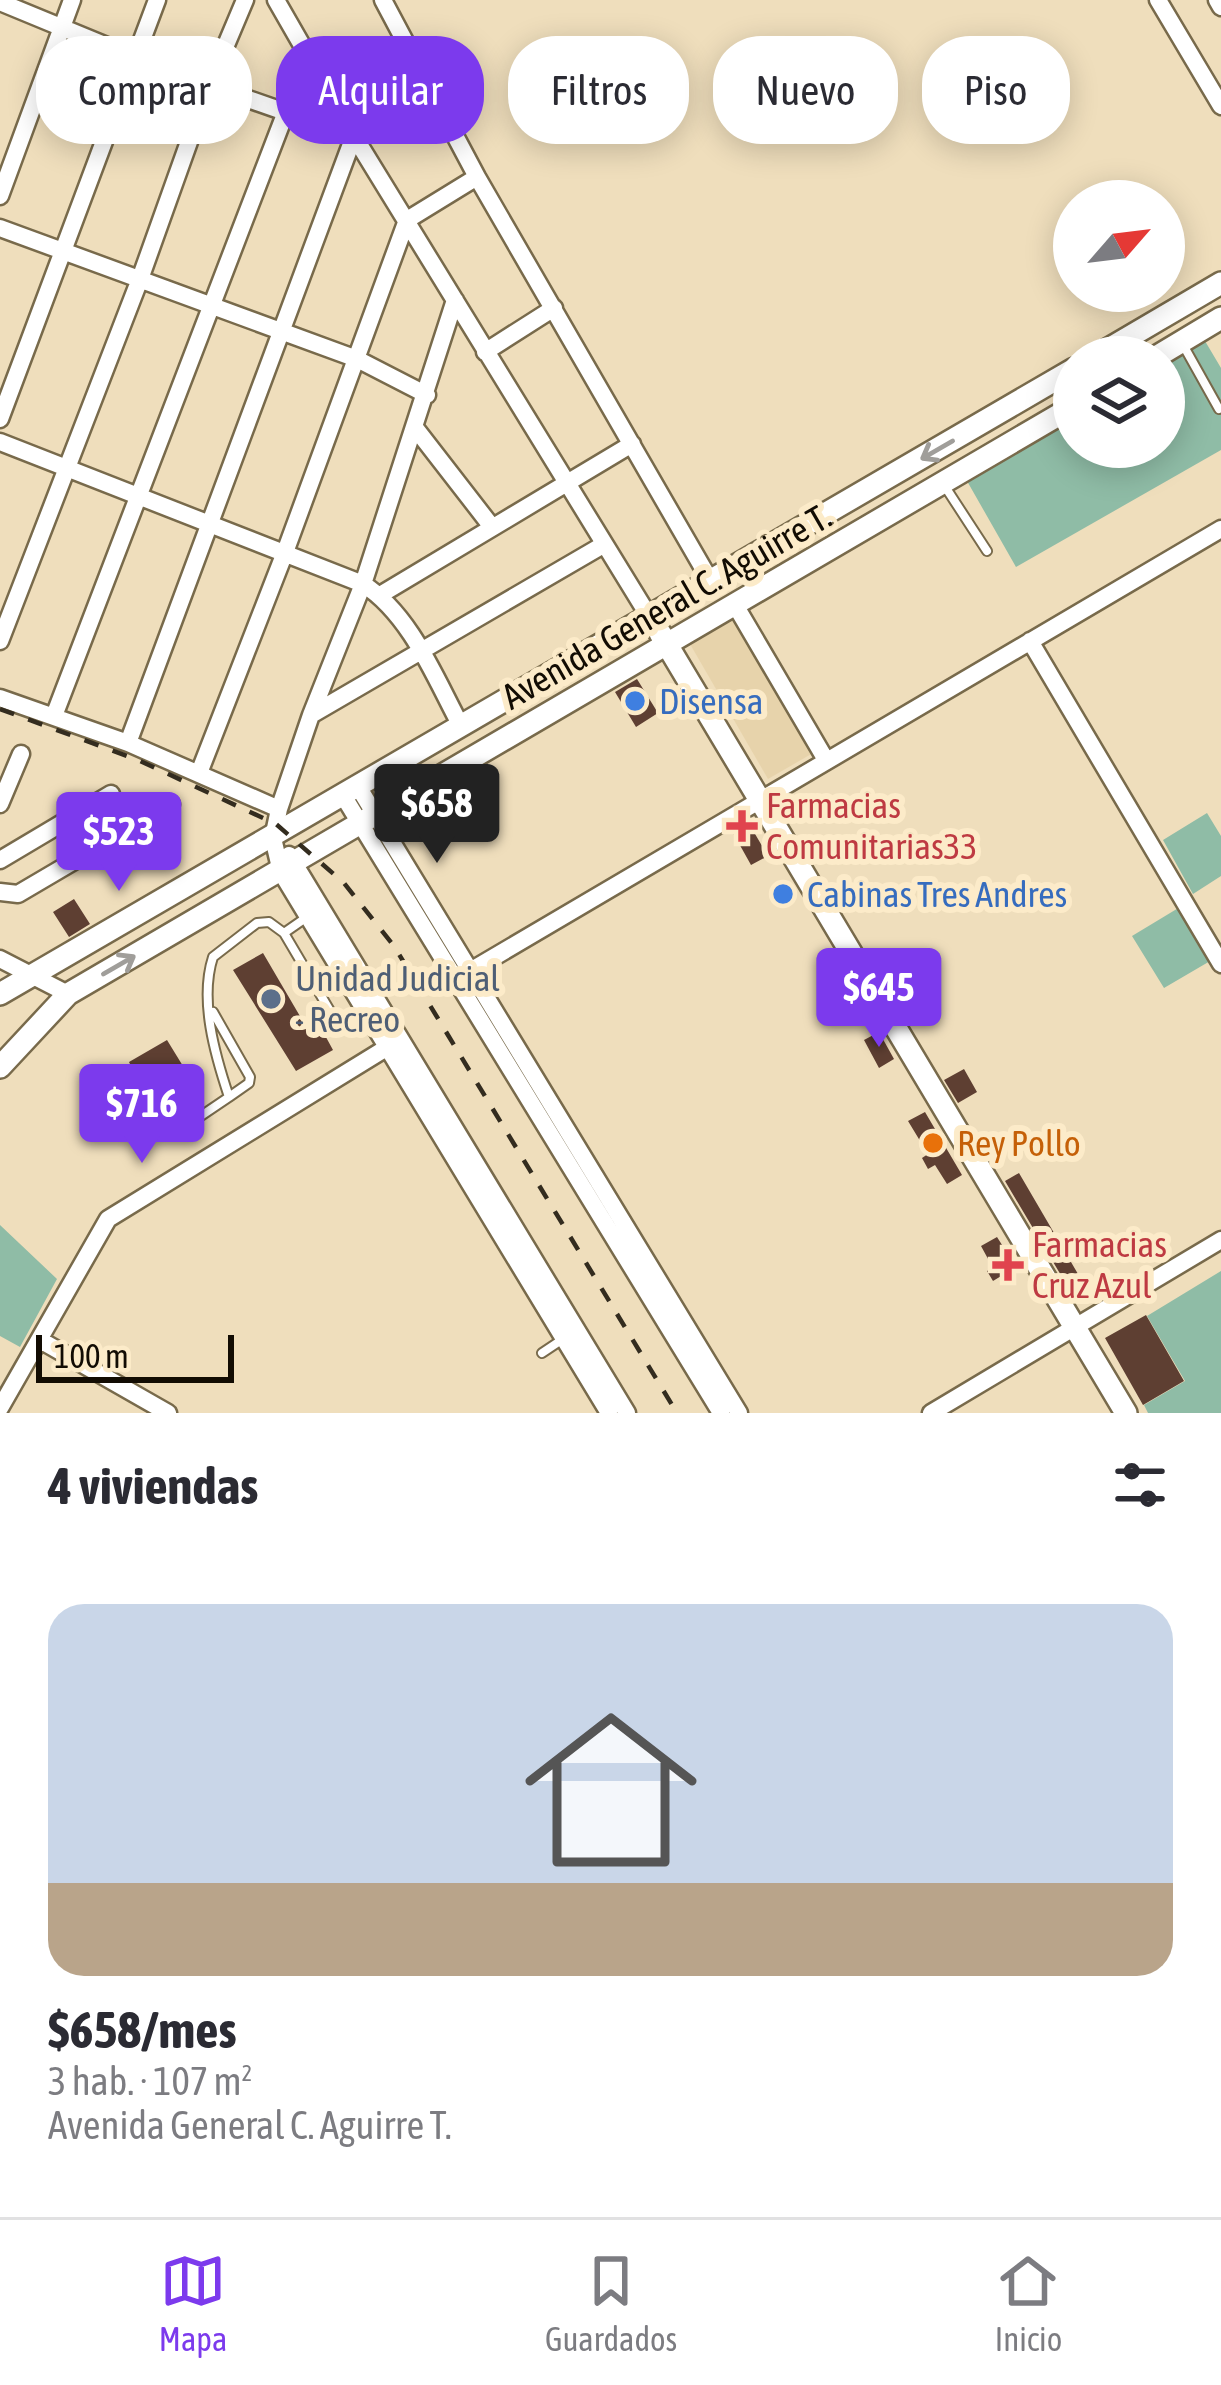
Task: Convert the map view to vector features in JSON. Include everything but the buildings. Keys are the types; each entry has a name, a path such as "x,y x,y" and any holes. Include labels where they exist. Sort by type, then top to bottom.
{"street":[{"path":"0,196 72,0"},
{"path":"143,36 157,0"},
{"path":"229,36 244,0"},
{"path":"277,0 297,36"},
{"path":"383,0 477,177 711,582"},
{"path":"1158,0 1221,106"},
{"path":"0,2 82,36"},
{"path":"54,716 276,139"},
{"path":"0,419 104,144"},
{"path":"0,641 188,144"},
{"path":"128,743 351,144"},
{"path":"359,144 650,617 1126,1413"},
{"path":"199,773 407,220 477,177"},
{"path":"0,228 357,359 427,395"},
{"path":"1131,336 1221,283"},
{"path":"455,300 371,590 311,716 273,838 570,1335 627,1413"},
{"path":"485,352 554,308"},
{"path":"1185,340 1221,318"},
{"name":"Avenida General C. Aguirre T.","path":"0,994 1053,381"},
{"path":"988,419 1005,448"},
{"name":"Avenida General C. Aguirre T.","path":"2,1058 68,994 1053,419"},
{"path":"416,429 491,527"},
{"path":"0,442 371,590 421,653 461,726"},
{"path":"371,590 491,527 632,444"},
{"path":"463,975 1221,529"},
{"path":"311,716 603,545"},
{"path":"734,603 826,760"},
{"path":"1030,641 1221,964"},
{"path":"0,698 128,743 279,809"},
{"path":"0,804 21,754"},
{"path":"352,792 603,1206 721,1413"},
{"path":"0,860 111,794"},
{"path":"0,892 18,893 171,804"},
{"path":"0,959 68,994"},
{"path":"0,1408 108,1219 395,1043"},
{"path":"603,1206 739,1413"},
{"path":"931,1413 1221,1240"},
{"path":"570,1335 608,1413"},
{"path":"40,1340 168,1413"}],"lane":[{"path":"1185,349 1219,409"},
{"path":"944,484 987,551"},
{"path":"284,933 315,911"},
{"path":"229,1097 217,1060 209,1005 213,957 257,923 269,922 284,933 336,1021"},
{"path":"189,1124 249,1083 250,1076 209,1005"},
{"path":"603,1206 628,1191"},
{"path":"542,1353 570,1335"}],"shaded area":[{"path":"735,618 813,753 768,779 690,644"}],"green space":[{"path":"1205,341 1221,368 1221,450 1016,567 967,481 1053,430 1053,468 1185,468 1185,353"},
{"path":"1207,813 1221,836 1221,876 1193,894 1163,840"},
{"path":"1185,904 1217,957 1164,988 1132,936"},
{"path":"0,1225 57,1279 20,1347 0,1336"},
{"path":"1221,1271 1221,1413 1148,1413 1144,1405 1185,1381 1147,1316"}],"railway":[{"path":"0,709 138,760 276,824 344,883 394,946 677,1413"}],"place":[{"name":"Disensa","path":"635,701"},
{"name":"Farmacias Comunitarias33","path":"742,826"},
{"name":"Cabinas Tres Andres","path":"783,894"},
{"name":"Unidad Judicial - Recreo","path":"271,999"},
{"name":"Rey Pollo","path":"933,1143"},
{"name":"Farmacias Cruz Azul","path":"1008,1265"}]}
